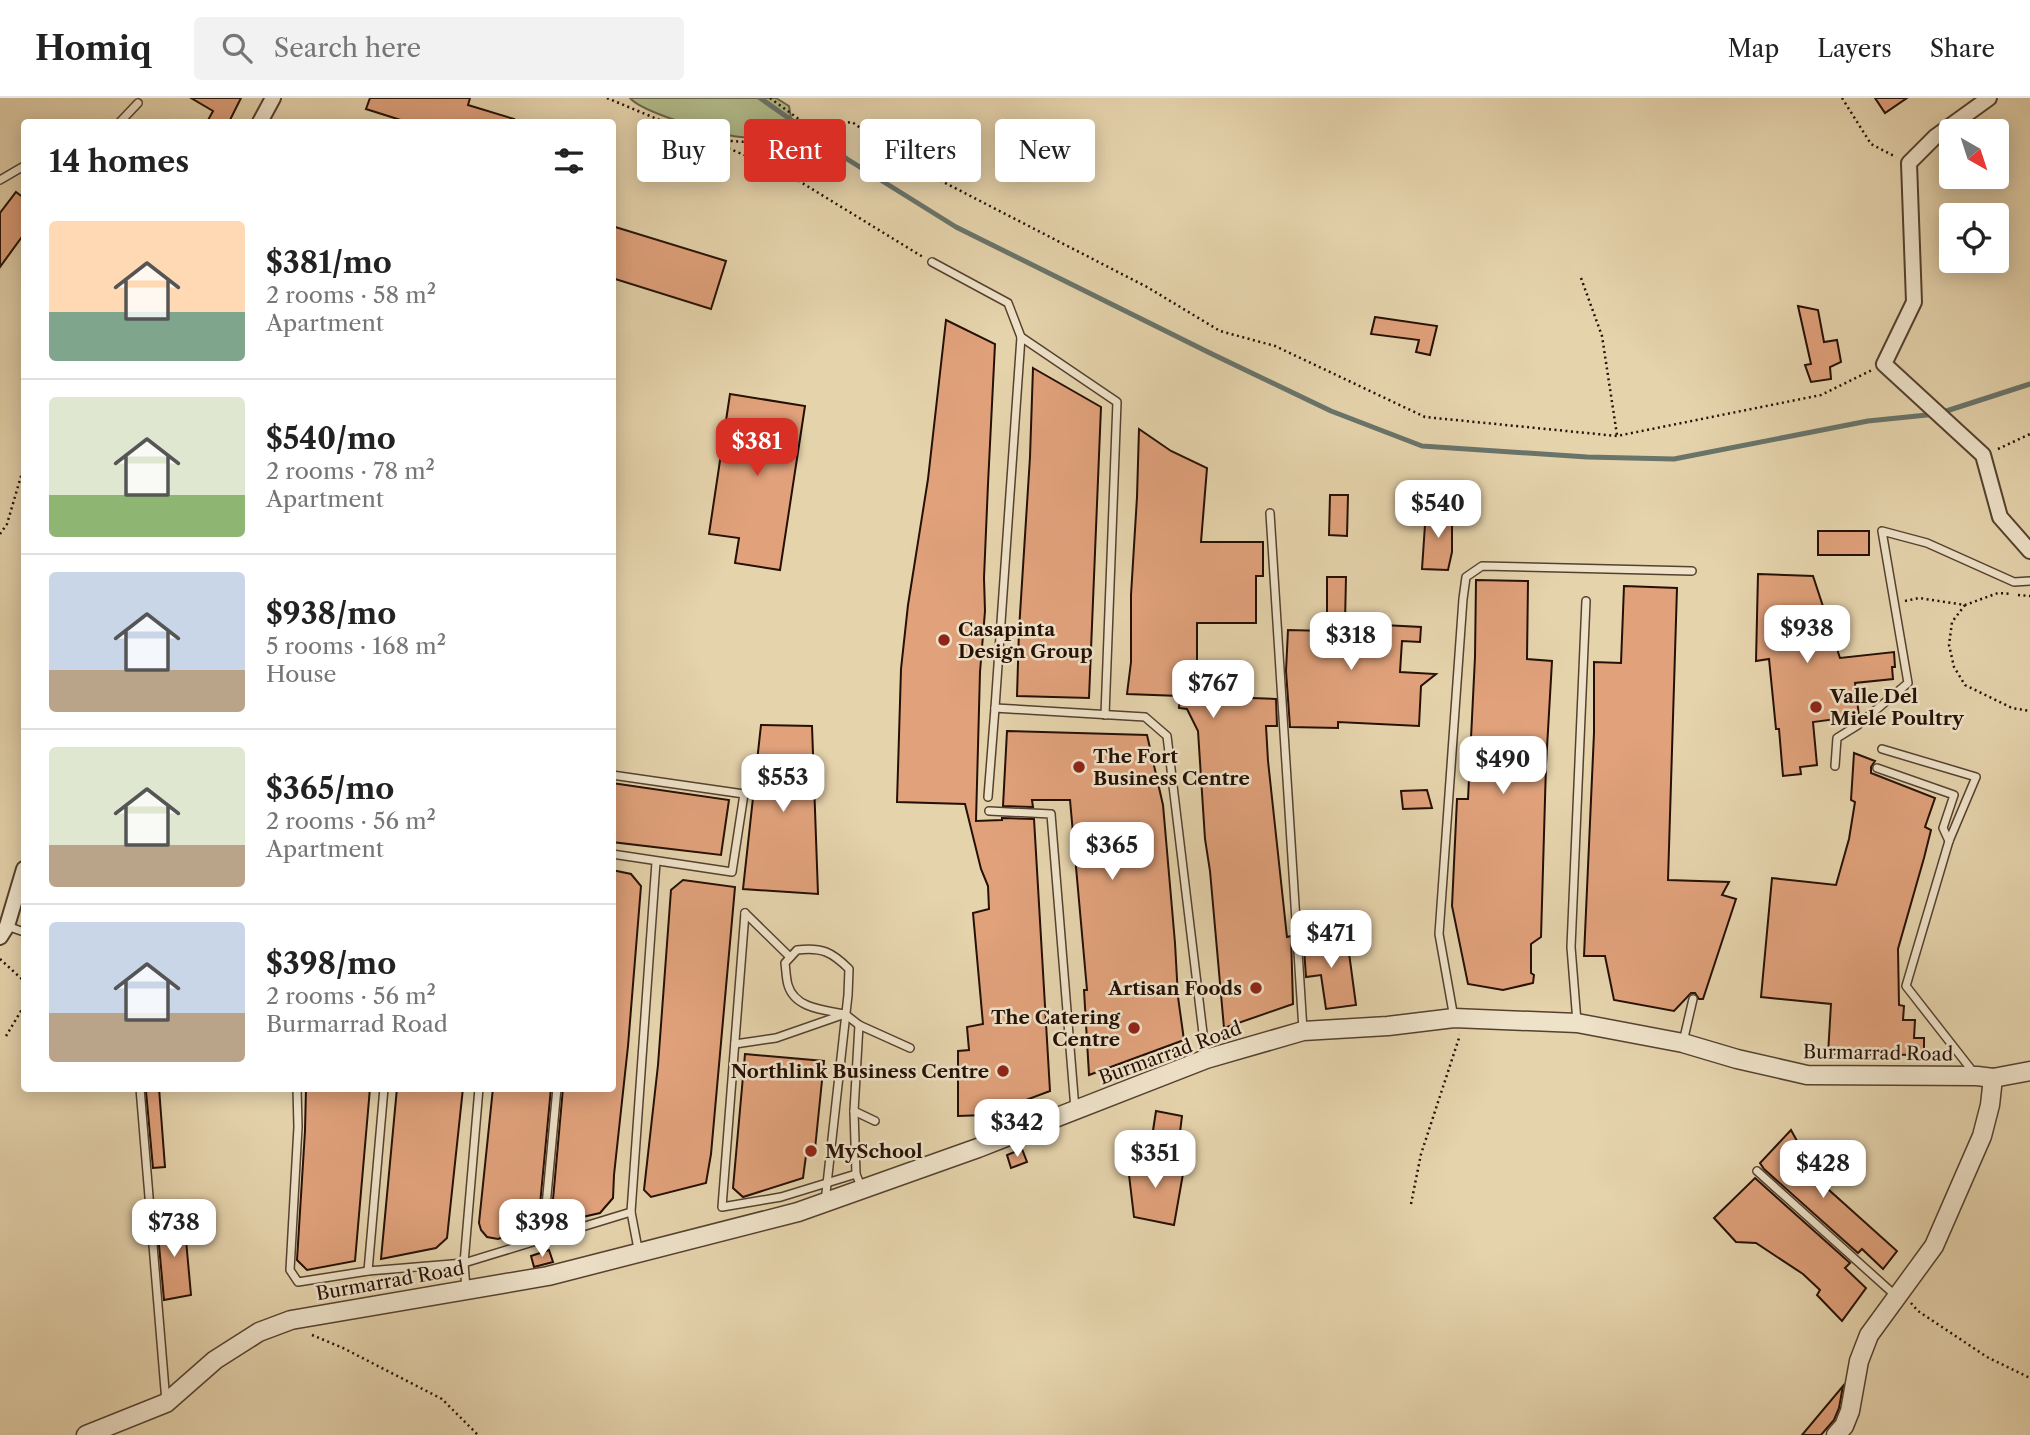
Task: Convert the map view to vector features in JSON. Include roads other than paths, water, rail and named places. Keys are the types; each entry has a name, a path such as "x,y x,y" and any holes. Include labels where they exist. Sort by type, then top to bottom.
{"street":[{"path":"262,119 273,98"},
{"path":"1989,98 1935,137 1909,163 1914,302 1884,364 1983,455 2000,517 2030,551"},
{"path":"4,931 21,878"},
{"name":"Burmarrad Road","path":"86,1435 166,1403 215,1360 259,1332 291,1320 548,1276 798,1212 825,1203 859,1182 987,1144 1206,1059 1303,1031 1459,1018 1577,1023 1683,1043 1807,1075 1985,1077 2030,1071"},
{"path":"1836,1435 1844,1426 1850,1411 1859,1361 1869,1335 1934,1246 1982,1136 1990,1105 1985,1077"}],"lane":[{"path":"123,119 138,103"},
{"path":"0,180 21,168"},
{"path":"932,262 1008,303 1021,337 988,797"},
{"path":"1021,337 1117,402 1105,715"},
{"path":"1270,513 1303,1031"},
{"path":"1835,766 1837,738 1858,725 1908,683 1882,531 1927,543 2014,582 2030,581"},
{"path":"1459,1018 1438,934 1466,577 1482,566 1692,571"},
{"path":"1577,1023 1570,947 1586,601"},
{"path":"995,708 1145,717 1167,736 1206,1059"},
{"path":"1882,749 1976,777 1949,841 1906,986 1985,1077"},
{"path":"1877,768 1954,795 1943,828 1949,841"},
{"path":"616,776 744,794 732,872 616,855"},
{"path":"989,811 1051,814 1075,1110"},
{"path":"639,1254 631,1212 656,862"},
{"path":"790,957 745,913 722,1206 781,1198 826,1183 859,1182 854,1111 859,1025"},
{"path":"825,1203 826,1183 845,1014 849,970 835,954 813,948 797,950 785,963 789,988 801,1003 845,1014 859,1025 910,1048"},
{"path":"1683,1043 1693,999"},
{"path":"735,1044 776,1038 845,1014"},
{"path":"140,1092 166,1403"},
{"path":"297,1092 298,1126 290,1270 298,1282 368,1271 464,1263 631,1212"},
{"path":"368,1271 384,1092"},
{"path":"466,1289 464,1263 479,1092"},
{"path":"543,1238 557,1092"},
{"path":"854,1111 875,1121"},
{"path":"1757,1171 1898,1293"}],"waterway":[{"path":"760,98 847,159 956,227 1331,411 1422,446 1587,457 1674,459 1868,421 1937,414 2030,384"}],"place":[{"name":"Casapinta Design Group","path":"944,640"},
{"name":"Valle Del Miele Poultry","path":"1816,707"},
{"name":"The Fort Business Centre","path":"1079,767"},
{"name":"Artisan Foods","path":"1256,988"},
{"name":"The Catering Centre","path":"1134,1028"},
{"name":"Northlink Business Centre","path":"1003,1071"},
{"name":"MySchool","path":"811,1151"}]}
